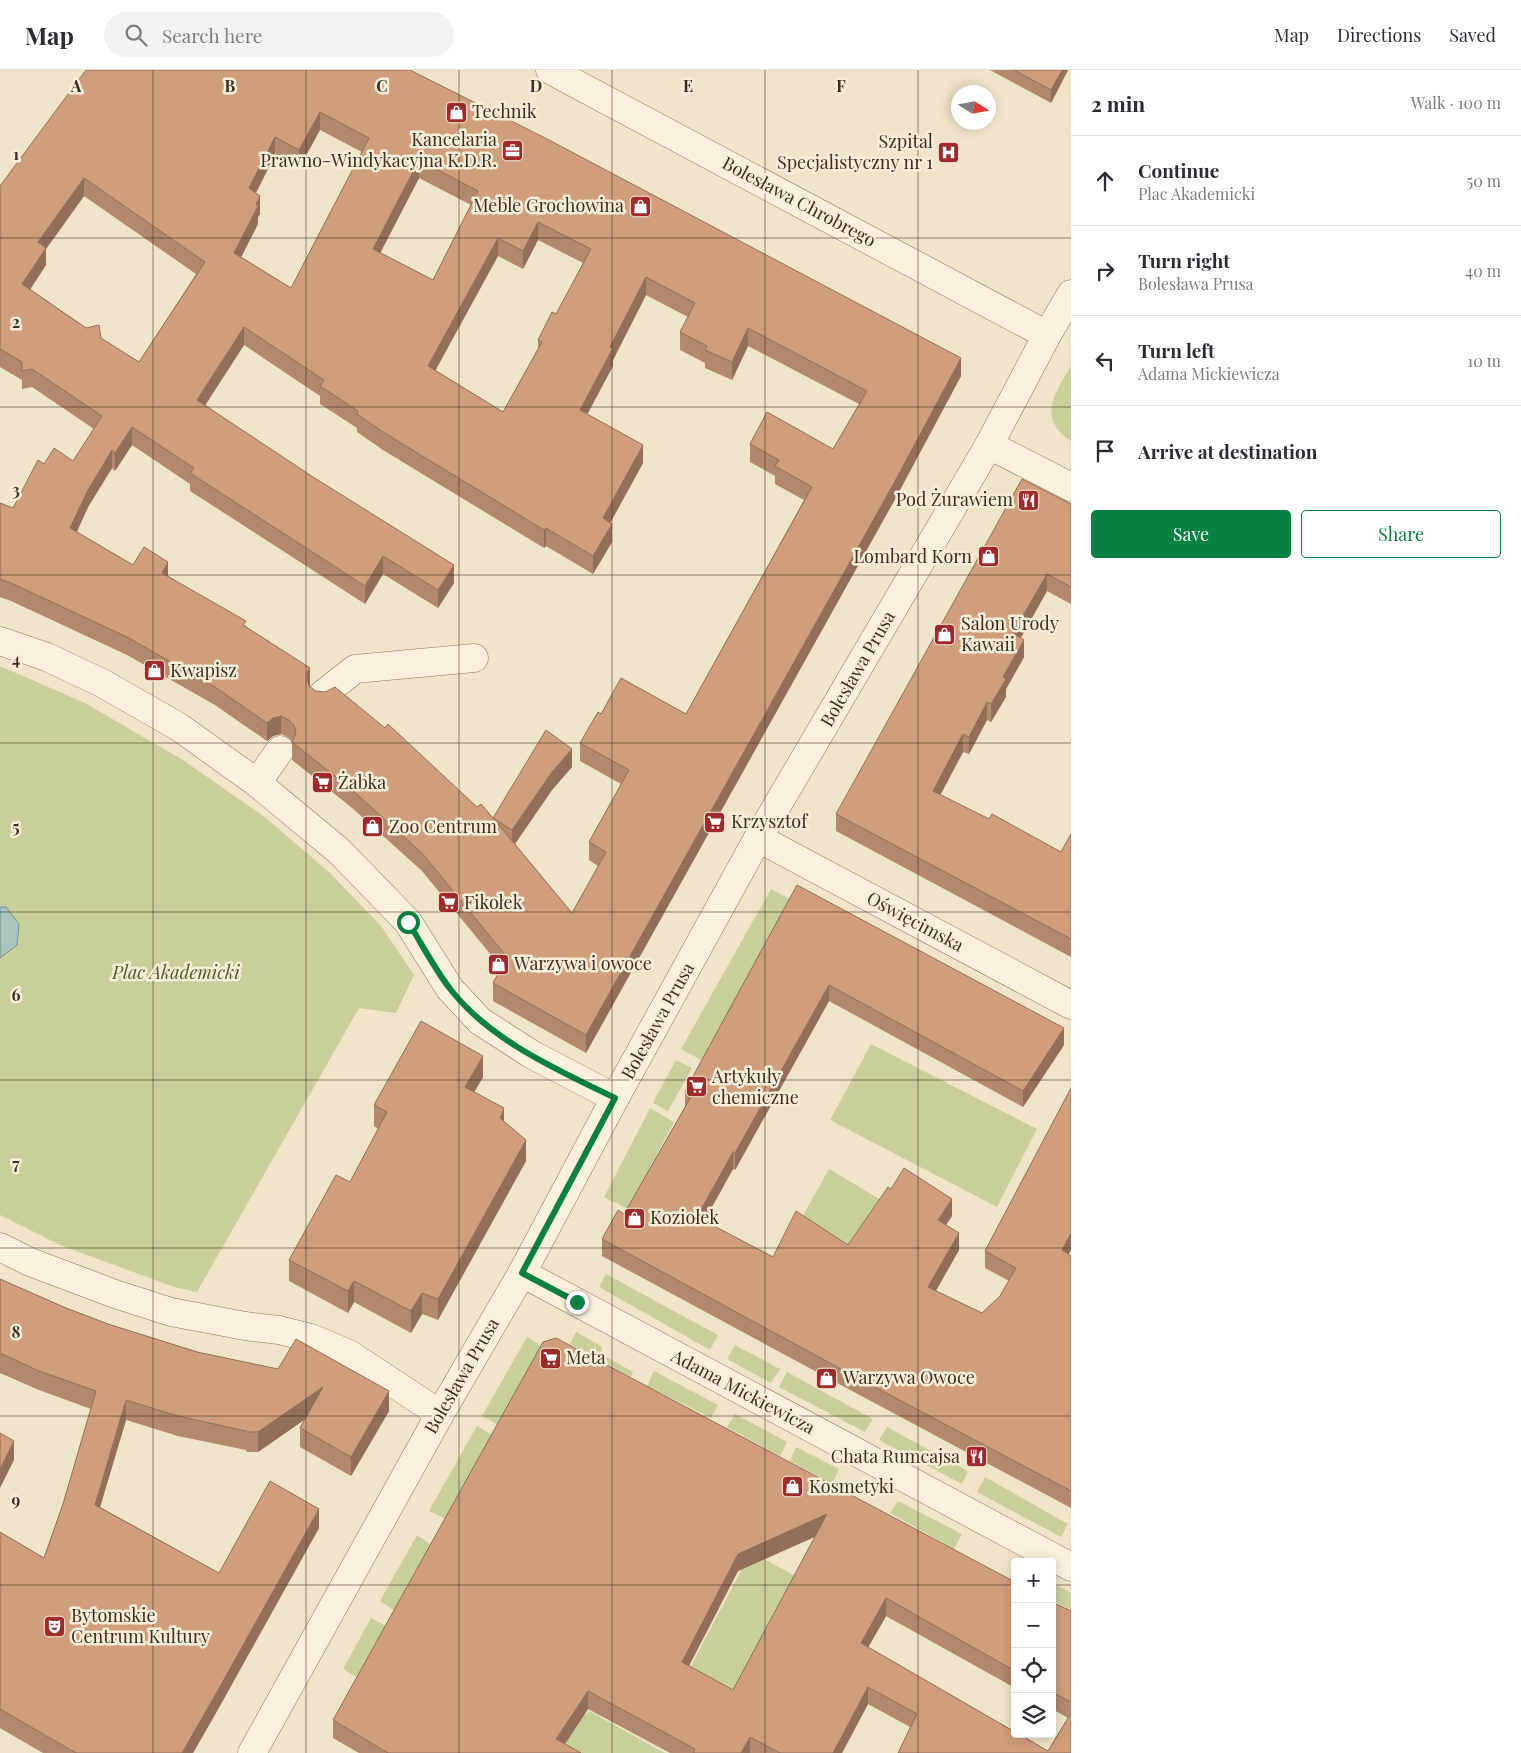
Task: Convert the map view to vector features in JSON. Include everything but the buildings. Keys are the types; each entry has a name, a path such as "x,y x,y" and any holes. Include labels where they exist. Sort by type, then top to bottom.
{"street":[{"name":"Bolesława Chrobrego","path":"550,70 1047,335"},
{"name":"Bolesława Prusa","path":"252,1753 440,1414 522,1273 615,1098 758,838 989,445 1047,335 1071,294"},
{"path":"989,445 1071,487"},
{"path":"0,641 47,657 102,683 179,726 257,783 339,851 408,922 450,990 480,1021 531,1054 615,1098"},
{"path":"322,695 355,669 474,658"},
{"path":"257,783 280,750"},
{"name":"Oświęcimska","path":"758,838 1071,1005"},
{"path":"0,1247 30,1262 115,1294 171,1312 245,1326 279,1330 311,1338 349,1354 440,1414"},
{"name":"Adama Mickiewicza","path":"522,1273 1071,1568"}],"green space":[{"path":"1071,366 1071,441 1059,431 1054,423 1052,406 1058,389"},
{"name":"Plac Akademicki","path":"0,666 85,703 183,760 266,818 330,873 381,926 414,975 396,1013 359,1008 197,1292 174,1287 60,1245 0,1215"},
{"path":"771,889 790,899 703,1061 681,1049"},
{"path":"871,1044 1037,1129 997,1207 830,1120"},
{"path":"676,1060 692,1068 668,1111 653,1103"},
{"path":"650,1108 674,1122 628,1209 604,1197"},
{"path":"829,1169 888,1204 859,1266 796,1228"},
{"path":"606,1274 718,1335 710,1350 599,1287"},
{"path":"576,1332 601,1346 603,1355 633,1372 631,1377 570,1344"},
{"path":"527,1337 539,1344 541,1357 502,1427 482,1416"},
{"path":"735,1345 780,1369 771,1383 727,1359"},
{"path":"654,1371 718,1405 711,1418 647,1386"},
{"path":"787,1372 873,1419 865,1432 779,1387"},
{"path":"735,1414 787,1442 780,1456 727,1427"},
{"path":"477,1426 496,1437 450,1521 429,1511"},
{"path":"887,1427 968,1471 962,1484 879,1440"},
{"path":"796,1447 839,1469 832,1484 790,1461"},
{"path":"985,1477 1068,1524 1061,1537 977,1492"},
{"path":"898,1501 962,1534 954,1549 890,1513"},
{"path":"417,1535 435,1547 398,1613 380,1601"},
{"path":"751,1552 852,1606 733,1707 666,1713"},
{"path":"1056,1585 1071,1593 1071,1610 1056,1602"},
{"path":"371,1618 390,1628 361,1680 343,1669"},
{"path":"576,1711 586,1715 589,1711 665,1753 553,1753"}],"water":[{"path":"0,907 6,907 19,924 17,945 0,958"}],"place":[{"name":"Technik","path":"456,112"},
{"name":"Kancelaria Prawno-Windykacyjna K.D.R.","path":"513,150"},
{"name":"Szpital Specjalistyczny nr 1","path":"949,152"},
{"name":"Meble Grochowina","path":"640,206"},
{"name":"Pod Żurawiem","path":"1029,500"},
{"name":"Lombard Korn","path":"988,557"},
{"name":"Salon Urody Kawaii","path":"945,634"},
{"name":"Kwapisz","path":"154,671"},
{"name":"Żabka","path":"322,783"},
{"name":"Krzysztof","path":"715,822"},
{"name":"Zoo Centrum","path":"373,827"},
{"name":"Fikołek","path":"448,903"},
{"name":"Warzywa i owoce","path":"498,964"},
{"name":"Artykuły chemiczne","path":"696,1087"},
{"name":"Koziołek","path":"634,1218"},
{"name":"Meta","path":"550,1358"},
{"name":"Warzywa Owoce","path":"827,1378"},
{"name":"Chata Rumcajsa","path":"976,1457"},
{"name":"Kosmetyki","path":"793,1487"},
{"name":"Bytomskie Centrum Kultury","path":"55,1626"}],"route":[{"path":"408,922 450,990 480,1021 558,1070 615,1098 522,1273 577,1302"}]}
